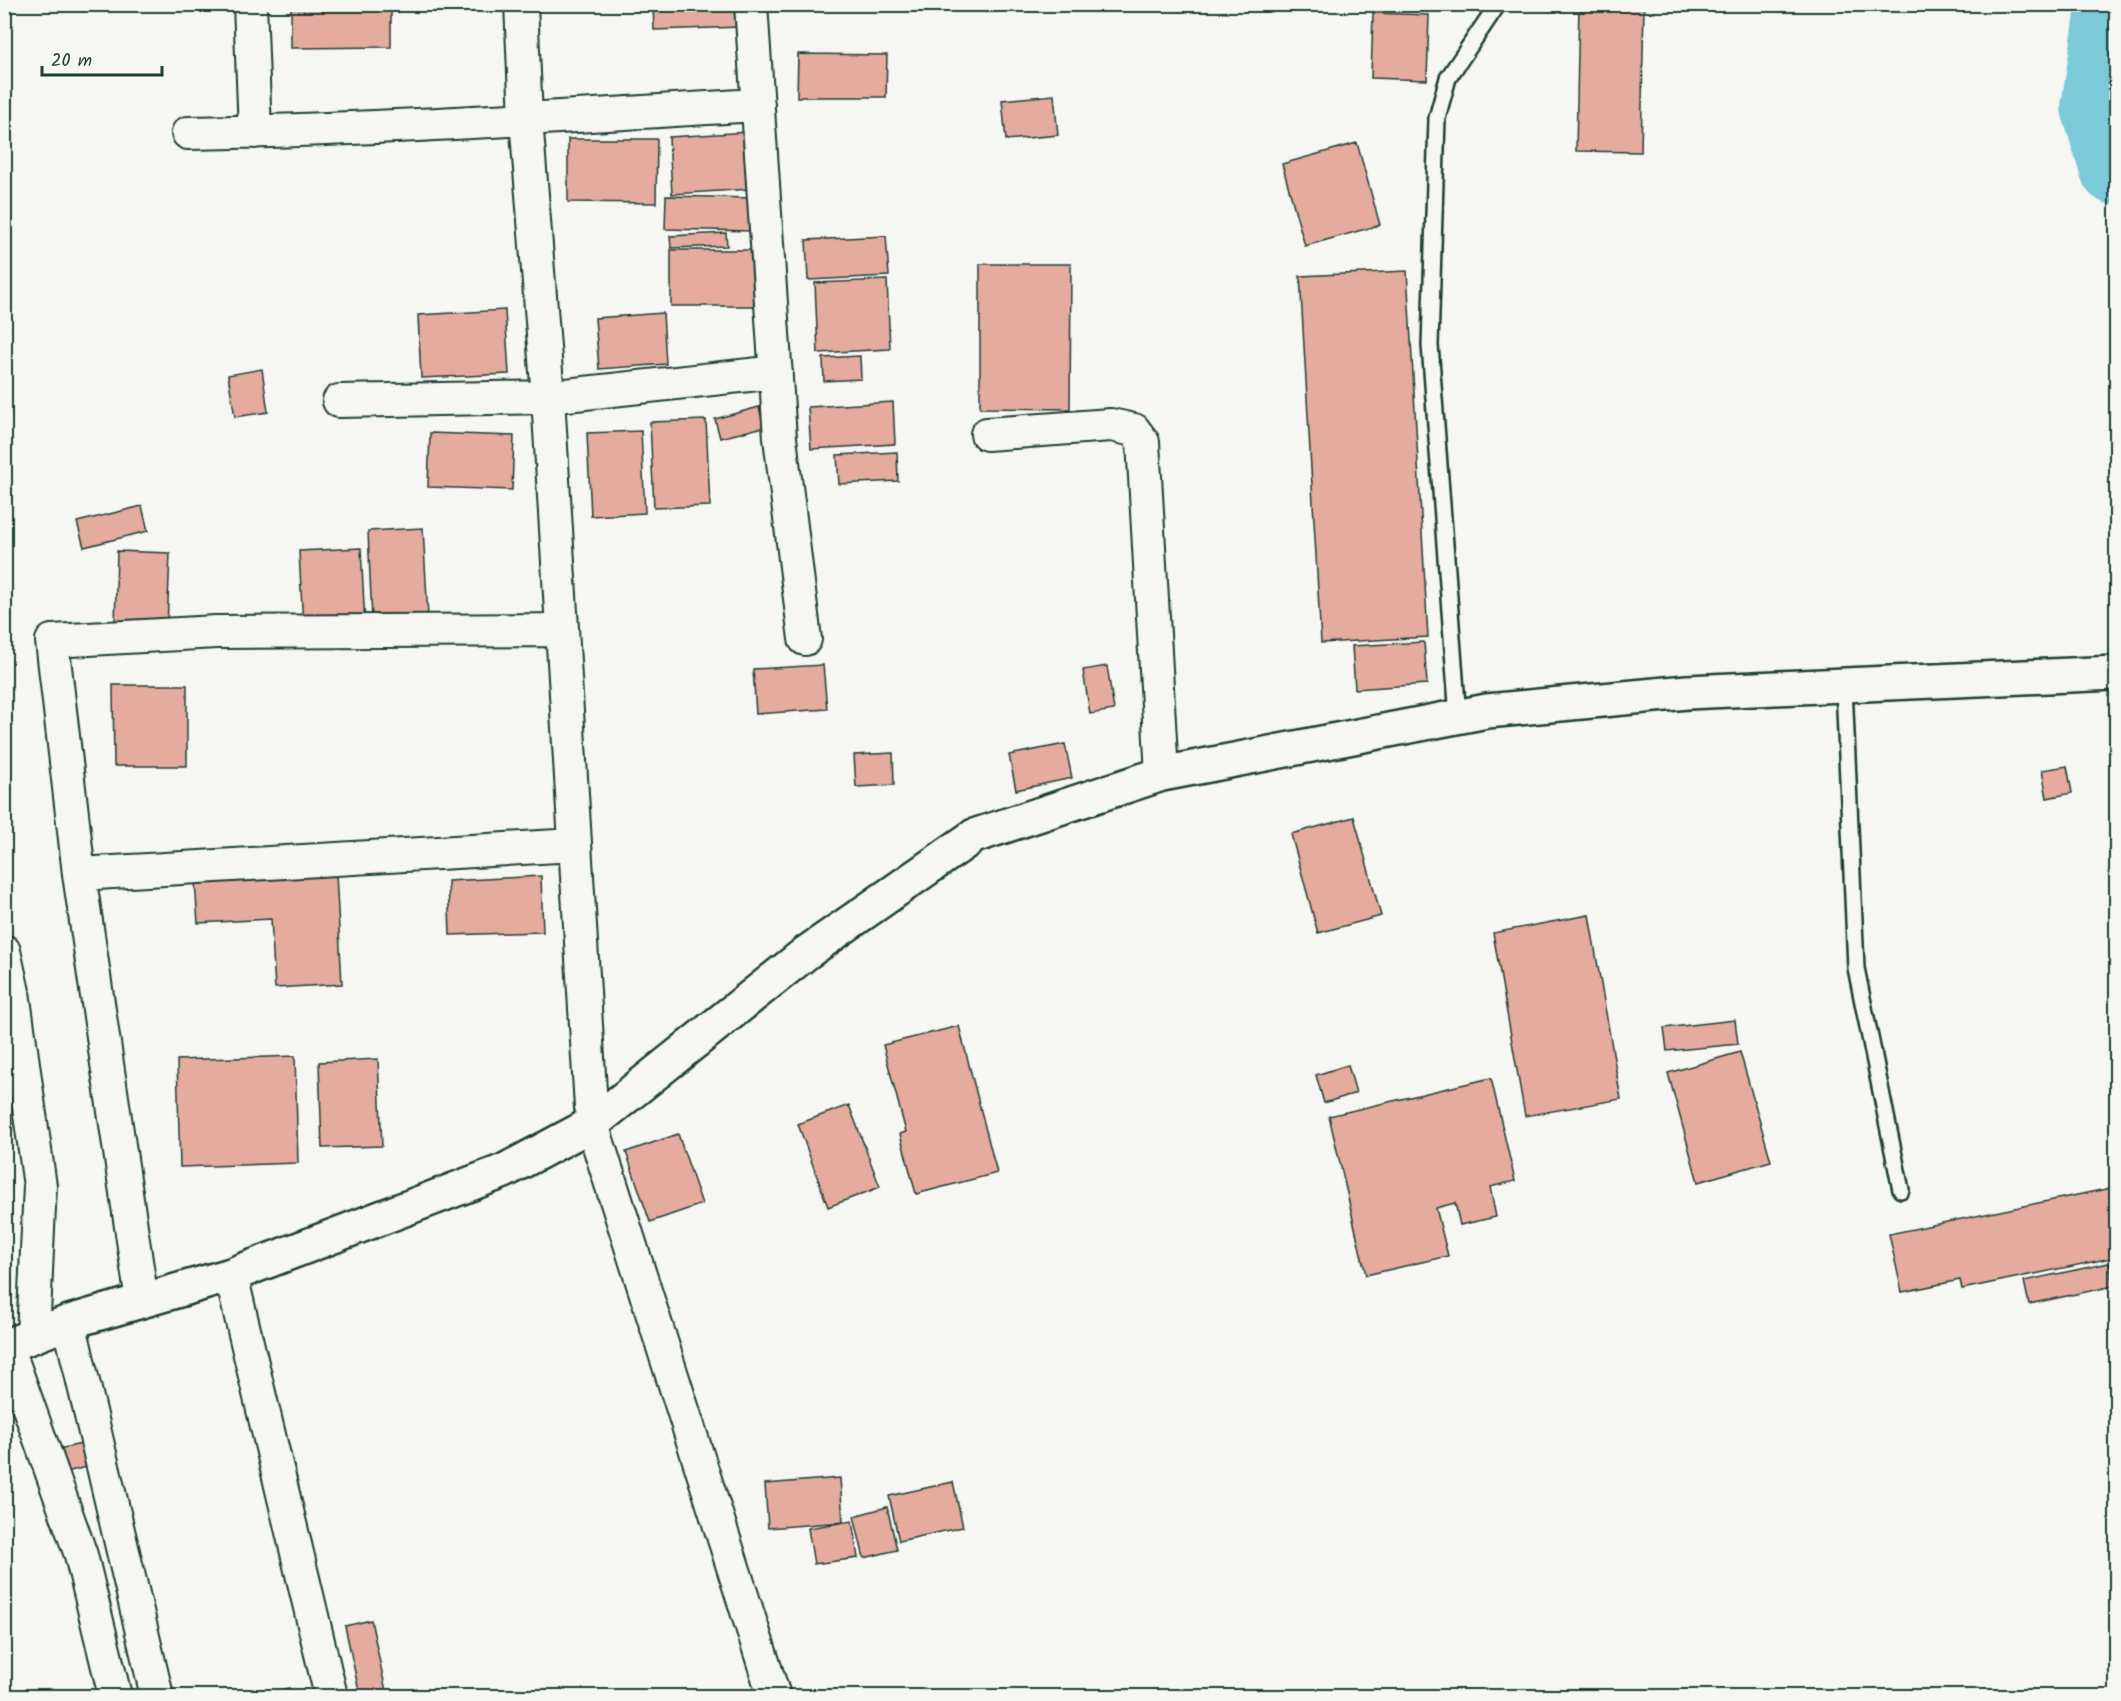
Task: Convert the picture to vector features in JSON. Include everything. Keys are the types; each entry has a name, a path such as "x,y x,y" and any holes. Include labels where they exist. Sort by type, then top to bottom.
{"main road":[{"path":"15,1343 69,1322 231,1275 504,1172 592,1124 806,953 974,836 1162,774 1487,711 1687,692 2116,673"}],"street":[{"path":"250,4 255,132"},
{"path":"521,4 526,119 548,397 592,1124 774,1696"},
{"path":"751,4 780,438 805,639"},
{"path":"188,133 526,119 758,105"},
{"path":"339,401 548,397 776,372"},
{"path":"987,434 1111,425 1134,430 1143,442 1162,774"},
{"path":"142,1301 79,874 52,641 216,632 562,630"},
{"path":"79,874 575,845"},
{"path":"4,951 40,1186 15,1343 81,1555 115,1696"},
{"path":"231,1275 332,1696"},
{"path":"69,1322 157,1696"}],"lane":[{"path":"1458,717 1430,345 1437,118 1448,78 1498,4"},
{"path":"1844,686 1856,968 1901,1190"}],"building":[{"path":"291,4 391,4 391,47 291,48"},
{"path":"653,4 740,4 741,27 654,30"},
{"path":"1579,4 1644,4 1641,152 1576,151"},
{"path":"1373,13 1429,15 1427,80 1371,78"},
{"path":"798,54 887,55 886,97 797,97"},
{"path":"1054,95 1058,135 1006,140 1002,100"},
{"path":"748,132 751,189 672,194 669,137"},
{"path":"568,139 657,139 656,203 568,202"},
{"path":"1357,143 1380,225 1305,246 1282,164"},
{"path":"666,196 753,198 752,231 665,229"},
{"path":"726,233 727,246 671,248 670,236"},
{"path":"886,236 889,276 808,280 806,240"},
{"path":"671,250 756,250 756,306 671,306"},
{"path":"980,264 1071,264 1070,409 980,408"},
{"path":"1407,271 1428,637 1321,643 1300,276"},
{"path":"887,280 890,349 818,353 815,283"},
{"path":"505,310 509,374 421,378 418,315"},
{"path":"663,313 666,364 599,369 595,318"},
{"path":"860,356 861,379 824,381 823,358"},
{"path":"262,369 268,412 235,417 228,375"},
{"path":"893,402 895,444 811,449 808,407"},
{"path":"759,407 764,427 720,438 715,419"},
{"path":"706,420 710,506 654,508 650,422"},
{"path":"641,431 645,513 591,516 587,433"},
{"path":"430,433 514,436 512,490 428,487"},
{"path":"897,452 898,481 839,484 837,455"},
{"path":"142,506 148,531 84,547 77,522"},
{"path":"423,528 428,617 372,620 368,531"},
{"path":"361,548 365,624 303,627 299,551"},
{"path":"117,551 170,553 167,627 115,626"},
{"path":"1424,642 1427,684 1355,689 1352,646"},
{"path":"823,665 827,709 756,714 753,669"},
{"path":"1107,666 1114,710 1090,714 1083,670"},
{"path":"113,685 187,685 187,766 114,766"},
{"path":"1065,744 1072,778 1016,790 1009,755"},
{"path":"893,753 894,785 856,787 854,755"},
{"path":"2067,766 2072,793 2047,798 2042,770"},
{"path":"1354,817 1381,916 1318,933 1291,834"},
{"path":"336,874 342,984 275,988 271,919 198,923 195,882"},
{"path":"541,876 543,932 450,935 448,881"},
{"path":"1589,915 1621,1099 1525,1116 1493,933"},
{"path":"1735,1020 1738,1044 1667,1051 1664,1028"},
{"path":"959,1026 997,1173 916,1194 900,1134 906,1132 883,1045"},
{"path":"1740,1052 1771,1161 1698,1182 1668,1073"},
{"path":"295,1056 298,1163 180,1167 177,1060"},
{"path":"378,1059 382,1146 322,1148 319,1062"},
{"path":"1348,1065 1356,1093 1324,1103 1316,1075"},
{"path":"1491,1078 1515,1181 1490,1187 1496,1217 1460,1225 1455,1203 1436,1208 1448,1256 1366,1275 1329,1116"},
{"path":"849,1105 880,1187 828,1207 798,1124"},
{"path":"678,1134 702,1204 650,1222 626,1152"},
{"path":"2116,1187 2116,1257 1962,1289 1960,1280 1902,1292 1889,1234"},
{"path":"2109,1263 2114,1286 2029,1304 2024,1281"},
{"path":"82,1444 87,1467 36,1479 30,1455"},
{"path":"840,1478 843,1522 768,1528 765,1484"},
{"path":"953,1482 963,1527 899,1541 889,1496"},
{"path":"887,1507 897,1550 864,1558 854,1516"},
{"path":"852,1521 858,1558 814,1564 808,1528"},
{"path":"371,1620 387,1696 360,1696 345,1626"},
{"path":"289,1688 291,1696 257,1696"}],"waterway":[{"path":"2113,4 2097,107 2116,169"}]}
